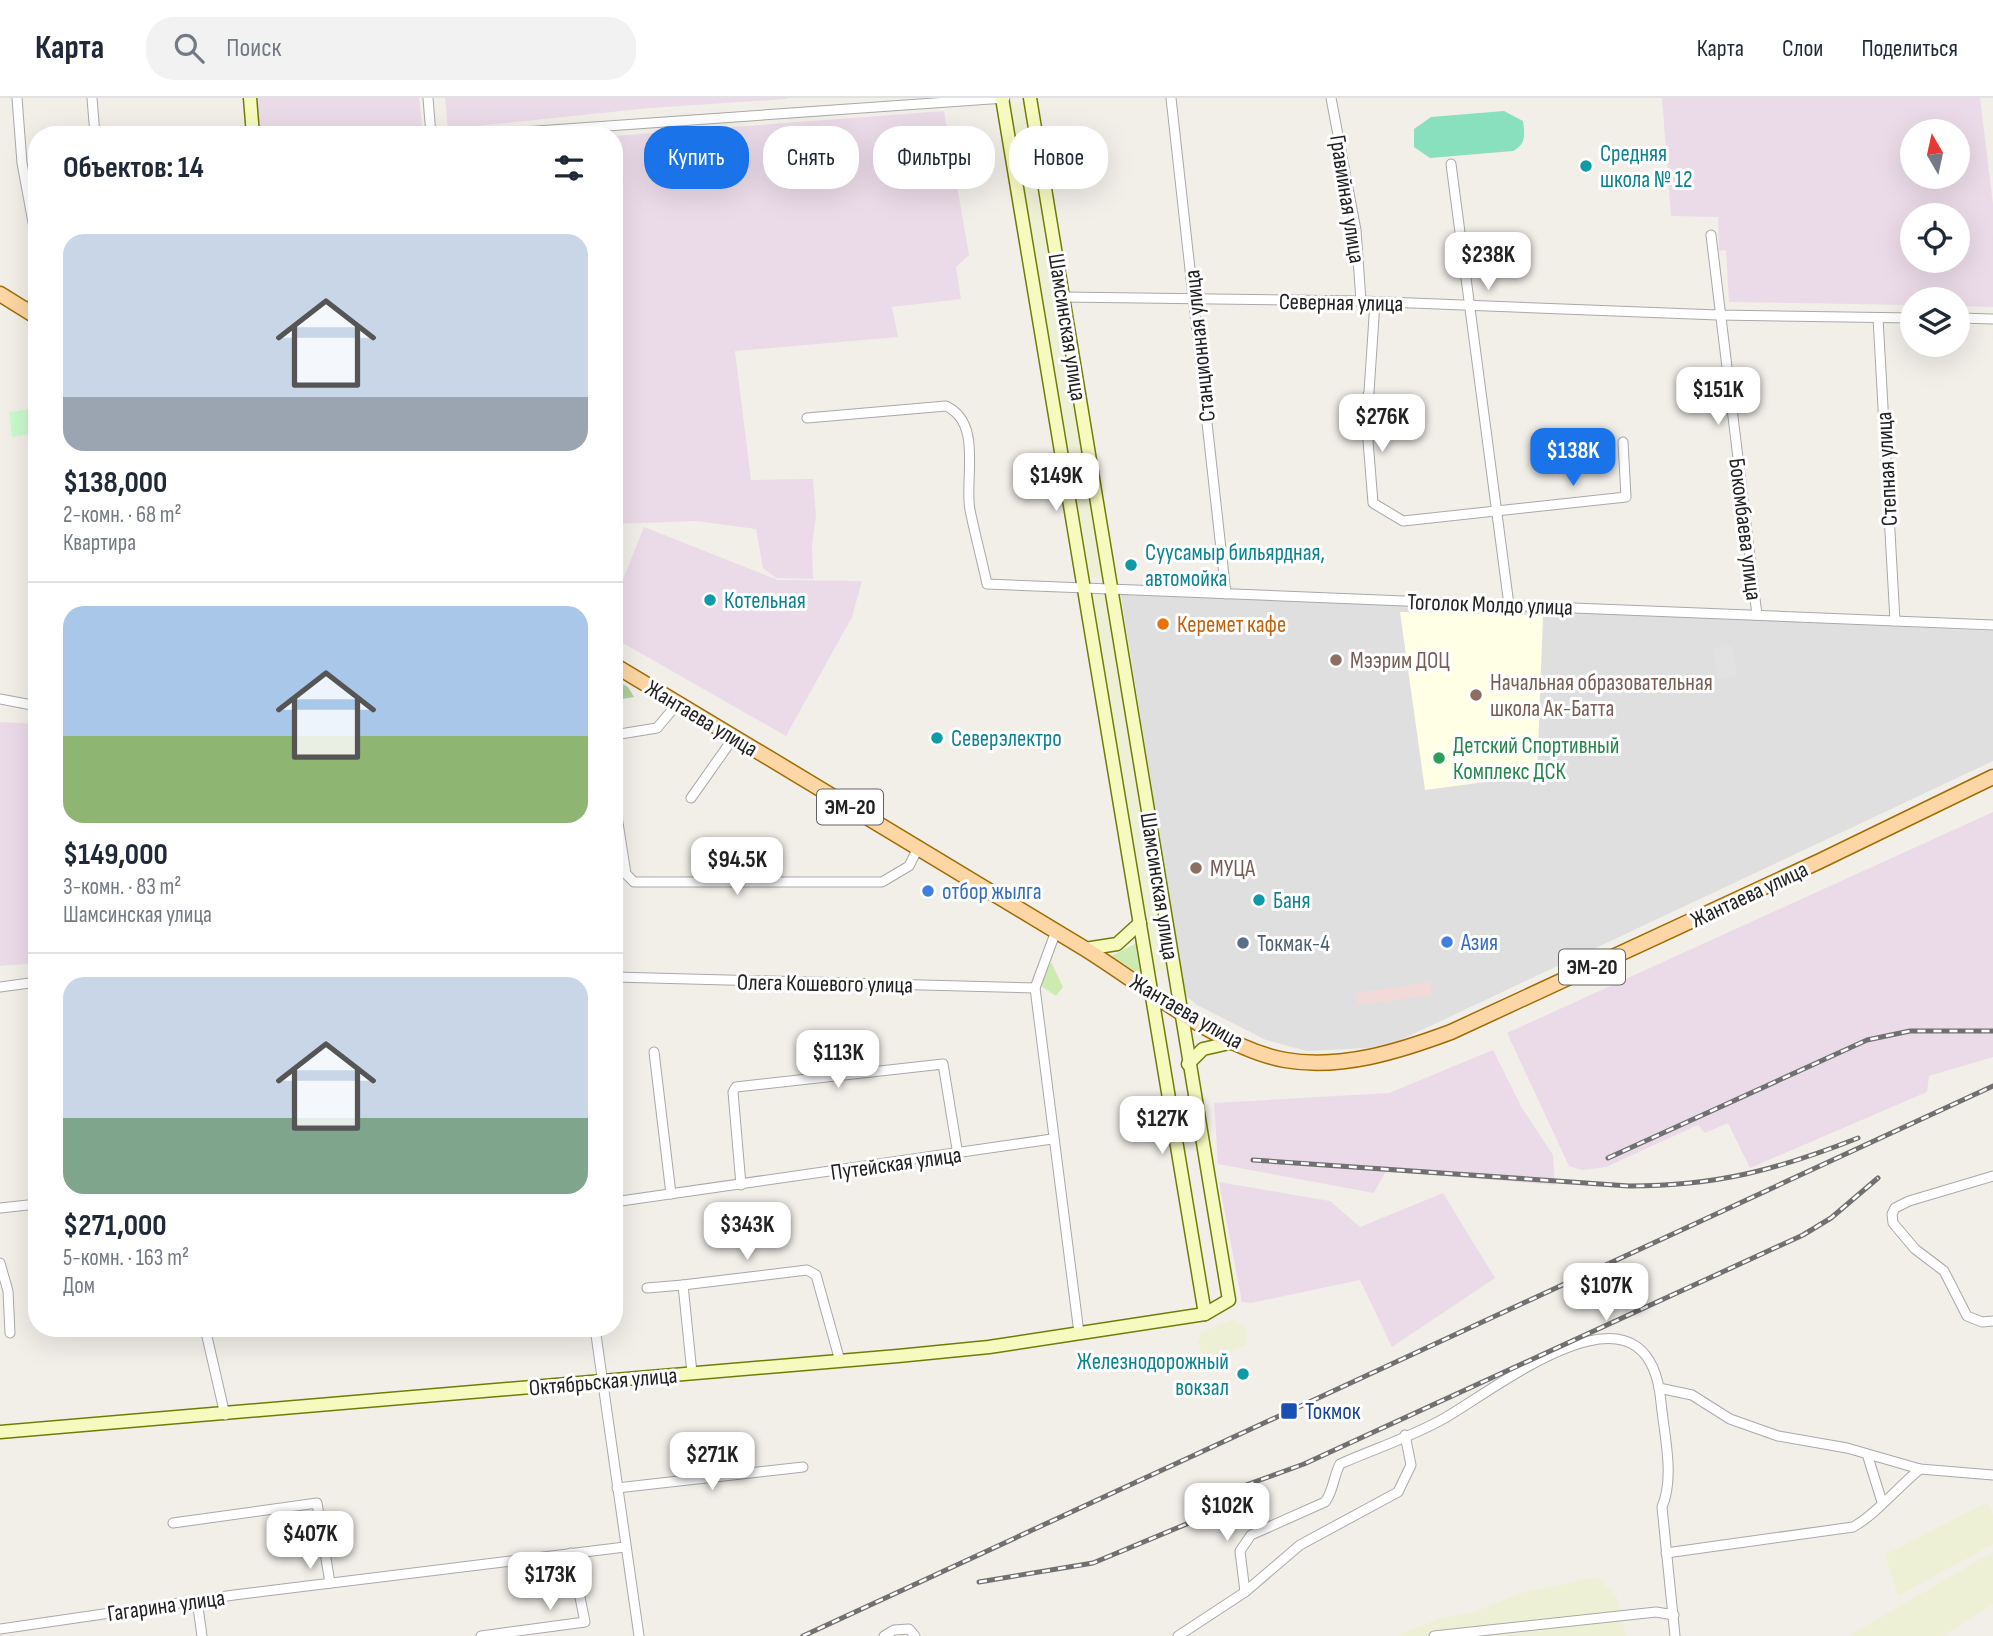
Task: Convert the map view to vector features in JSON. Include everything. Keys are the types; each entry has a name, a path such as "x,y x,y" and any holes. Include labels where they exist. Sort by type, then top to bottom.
{"main road":[{"path":"0,295 28,312"},
{"name":"Жантаева улица","path":"623,670 1056,931 1234,1042 1284,1060 1304,1062 1388,1054 1451,1032 1993,778"}],"street":[{"path":"17,98 22,163 28,195"},
{"path":"92,98 94,126"},
{"path":"250,98 252,126"},
{"path":"428,98 430,126"},
{"path":"606,126 1003,98"},
{"name":"Шамсинская улица","path":"1003,98 1205,1314 1229,1300 1030,98"},
{"name":"Станционная улица","path":"1171,98 1226,594"},
{"name":"Гравийная улица","path":"1331,98 1356,230 1361,301"},
{"path":"1451,164 1509,605"},
{"name":"Бокомбаева улица","path":"1711,235 1718,315 1757,615"},
{"name":"Северная улица","path":"1063,297 1361,301 1718,315 1900,318"},
{"path":"1376,302 1369,392 1365,403 1373,503 1403,521 1497,513 1626,497 1623,442"},
{"name":"Степная улица","path":"1878,318 1895,621"},
{"path":"1970,318 1993,319"},
{"name":"Тоголок Молдо улица","path":"807,418 946,406 955,410 967,432 970,508 987,584 1993,625"},
{"path":"0,699 28,704"},
{"path":"623,734 657,728 678,703"},
{"path":"691,797 734,737"},
{"path":"623,855 626,874 634,882 882,882 909,866 918,848"},
{"path":"1085,949 1117,944 1140,923"},
{"path":"1056,931 1035,988 1052,1139 1079,1333"},
{"name":"Олега Кошевого улица","path":"623,977 1035,988"},
{"path":"0,987 28,983"},
{"path":"1188,1064 1203,1049 1234,1042"},
{"path":"654,1052 671,1194"},
{"path":"741,1185 733,1092 736,1087 943,1063 958,1155"},
{"name":"Путейская улица","path":"623,1201 958,1155 1052,1139"},
{"path":"1993,1176 1909,1201 1895,1208 1892,1214 1892,1223 1915,1249 1944,1271 1967,1316 1982,1322 1993,1321"},
{"path":"0,1208 28,1205"},
{"path":"0,1263 8,1291 10,1333"},
{"path":"647,1288 812,1272 840,1361"},
{"path":"683,1284 692,1373"},
{"name":"Октябрьская улица","path":"0,1432 225,1415 989,1347 1205,1314"},
{"path":"207,1337 225,1415"},
{"path":"596,1337 639,1636"},
{"path":"1245,1592 1240,1551 1251,1535 1325,1502 1332,1492 1333,1477 1340,1464 1442,1419 1513,1372 1582,1341 1605,1338 1634,1344 1651,1366 1659,1388 1669,1490 1662,1507 1675,1636"},
{"path":"1659,1388 1692,1395 1730,1419 1778,1436 1847,1448 1868,1457 1920,1469 1993,1475"},
{"path":"1178,1636 1245,1592 1300,1545 1398,1492 1411,1465 1405,1435"},
{"path":"1868,1457 1882,1502"},
{"path":"617,1488 803,1466"},
{"path":"1666,1553 1853,1527 1868,1519 1882,1502 1920,1469"},
{"path":"173,1522 317,1503 330,1583"},
{"name":"Гагарина улица","path":"0,1629 197,1600 625,1547"},
{"path":"481,1636 585,1622 571,1553"},
{"path":"197,1600 202,1636"},
{"path":"1434,1636 1656,1612 1674,1615"},
{"path":"884,1636 894,1630 909,1629 915,1636"}],"shaded area":[{"path":"254,98 419,98 422,126 257,126"},
{"path":"445,98 787,98 650,108 477,126 448,126"},
{"path":"1662,98 1980,98 1993,204 1993,307 1970,306 1970,287 1900,287 1900,305 1729,302 1726,250 1719,251 1718,217 1671,216"},
{"path":"1026,102 1030,126 1014,126 1010,105"},
{"path":"944,111 947,126 873,126 873,189 958,189 969,255 956,267 961,299 892,307 898,337 735,351 751,480 813,479 816,516 812,545 813,579 776,578 763,568 756,529 696,521 623,524 623,135 644,134 644,189 749,189 749,126 746,126"},
{"path":"1024,189 1040,189 1104,577 1091,578"},
{"name":"Котельная","path":"644,527 778,580 862,581 852,617 786,736 623,643 623,580"},
{"path":"1104,586 1166,971 1155,972 1092,587"},
{"path":"1120,590 1993,631 1993,761 1396,1042 1368,1048 1307,1051 1266,1040 1197,1005 1185,995"},
{"name":"Начальная образовательная школа Ак-Батта","path":"1400,612 1543,615 1537,775 1425,790"},
{"path":"1732,646 1737,676 1718,679 1713,649"},
{"path":"0,722 28,724 28,964 0,966"},
{"path":"1993,812 1993,1057 1929,1076 1927,1092 1750,1168 1728,1123 1705,1133 1698,1125 1606,1167 1582,1170 1569,1166 1507,1033"},
{"path":"1430,982 1432,995 1358,1005 1356,993"},
{"path":"1493,1050 1522,1108 1553,1155 1555,1185 1386,1171 1374,1193 1218,1164 1214,1103 1389,1093"},
{"path":"1219,1182 1330,1201 1360,1227 1443,1193 1495,1278 1392,1347 1360,1280 1251,1303 1242,1302"},
{"path":"1234,1319 1245,1327 1248,1337 1246,1345 1211,1359 1203,1355 1198,1343 1202,1332"},
{"path":"1987,1502 1993,1514 1993,1544 1898,1596 1885,1555"},
{"path":"1993,1552 1993,1604 1943,1636 1848,1636"},
{"path":"1598,1577 1617,1597 1626,1636 1395,1636 1442,1618 1471,1613 1524,1592"}],"green space":[{"path":"1504,111 1523,121 1524,139 1513,151 1430,158 1414,147 1414,129 1431,117"},
{"path":"28,410 28,434 12,437 9,412"},
{"path":"623,684 628,687 634,697 623,699"},
{"path":"1137,943 1146,978 1111,956"},
{"path":"1051,962 1063,987 1056,996 1040,985"}],"railway":[{"path":"1608,1158 1867,1040 1910,1031 1993,1031"},
{"path":"803,1636 1993,1086"},
{"path":"1253,1160 1629,1186 1660,1185 1746,1174 1800,1159 1858,1138"},
{"path":"1216,1496 1304,1464 1803,1235 1831,1218 1878,1178"},
{"path":"979,1582 1093,1563 1201,1518"}],"place":[{"name":"Средняя школа № 12","path":"1586,166"},
{"name":"Суусамыр бильярдная, автомойка","path":"1131,565"},
{"name":"Котельная","path":"710,600"},
{"name":"Керемет кафе","path":"1163,624"},
{"name":"Мээрим ДОЦ","path":"1336,660"},
{"name":"Начальная образовательная школа Ак-Батта","path":"1476,695"},
{"name":"Северэлектро","path":"937,738"},
{"name":"Детский Спортивный Комплекс ДСК","path":"1439,758"},
{"name":"МУЦА","path":"1196,868"},
{"name":"отбор жылга","path":"928,891"},
{"name":"Баня","path":"1259,900"},
{"name":"Азия","path":"1447,942"},
{"name":"Токмак-4","path":"1243,943"},
{"name":"Железнодорожный вокзал","path":"1243,1374"},
{"name":"Токмок","path":"1289,1411"}]}
